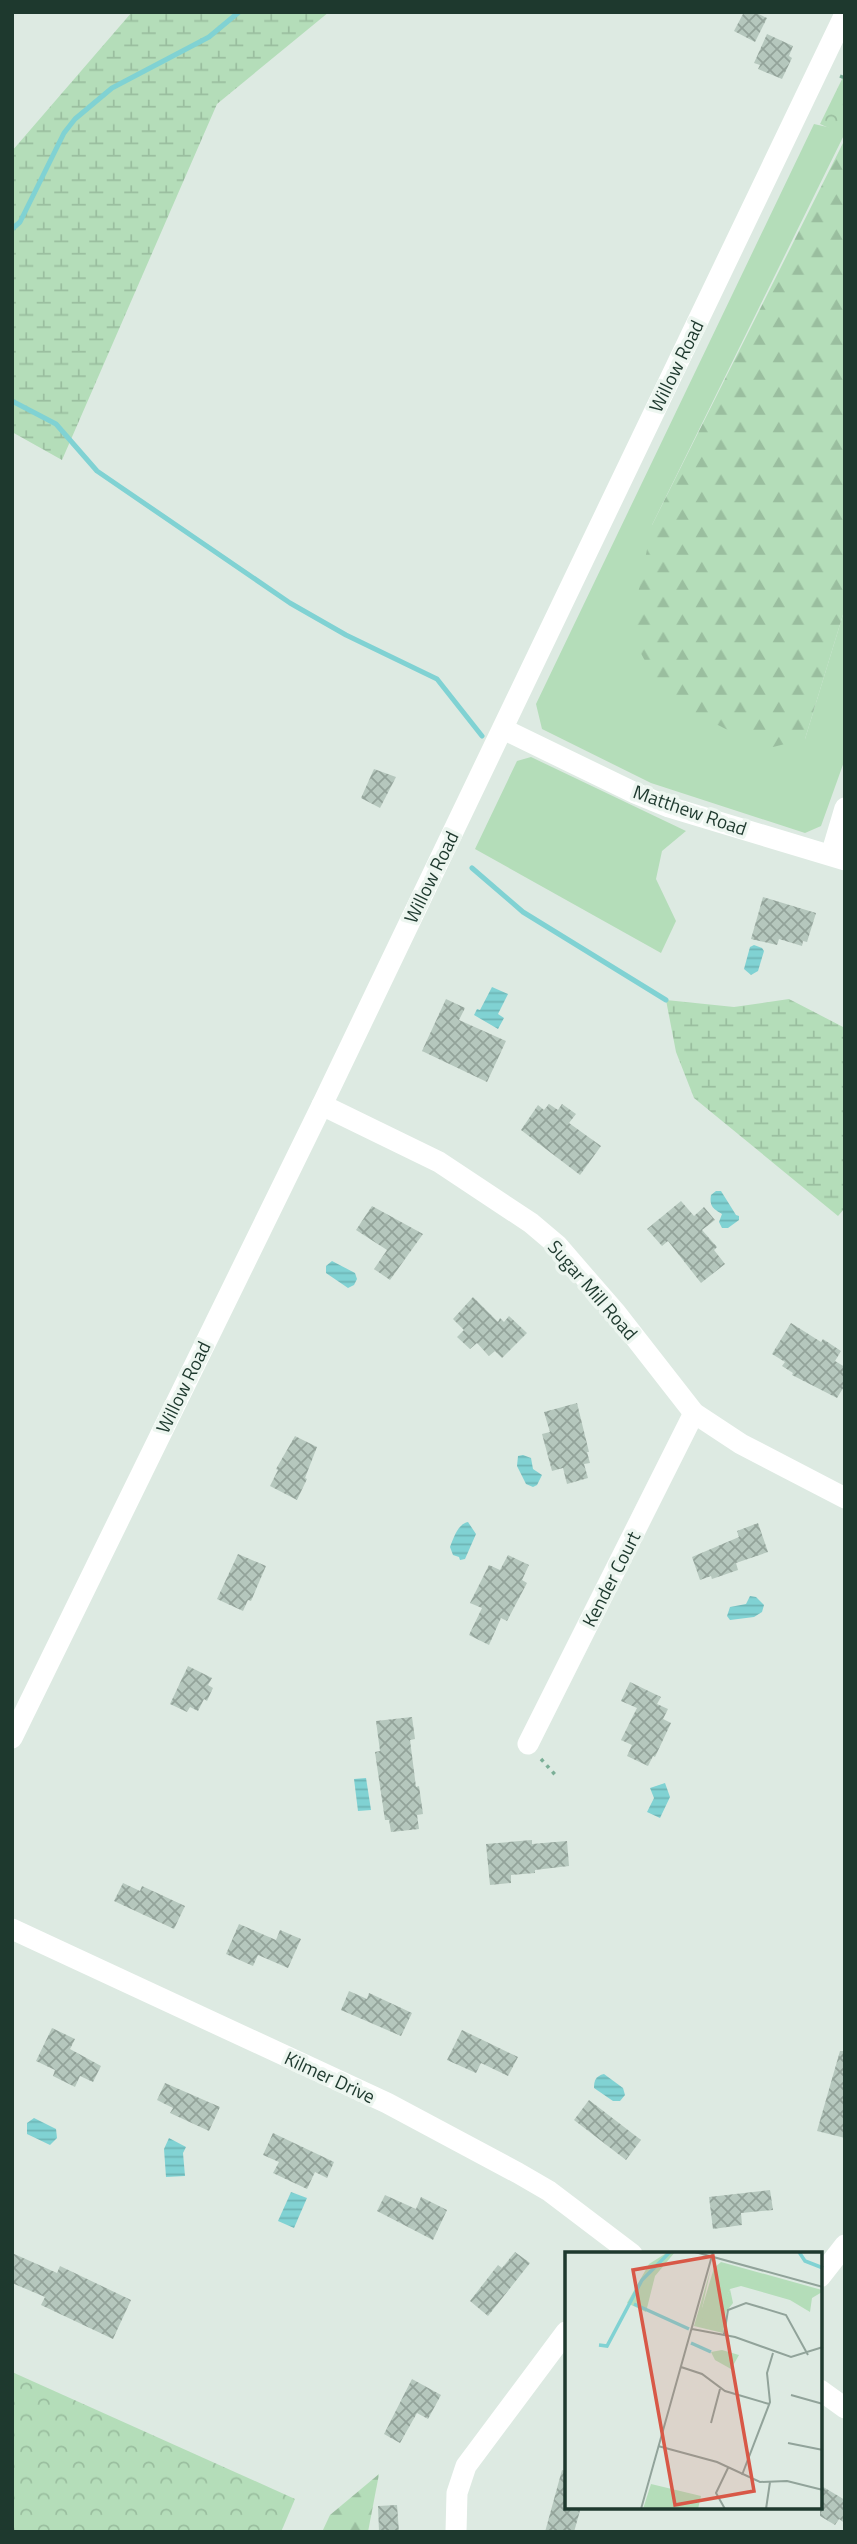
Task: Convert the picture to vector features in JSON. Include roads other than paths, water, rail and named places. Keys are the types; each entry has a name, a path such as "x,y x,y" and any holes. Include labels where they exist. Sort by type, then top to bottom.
{"street":[{"name":"Willow Road","path":"12,1738 322,1105 845,14"},
{"name":"Matthew Road","path":"503,729 669,807 838,857"},
{"path":"838,857 845,808"},
{"name":"Sugar Mill Road","path":"322,1105 439,1162 531,1223 557,1245 617,1313 694,1413 741,1444 845,1498"},
{"name":"Kender Court","path":"528,1744 694,1413"},
{"name":"Kilmer Drive","path":"12,1929 387,2103 549,2191 628,2252"},
{"path":"822,2274 845,2245"},
{"path":"456,2532 457,2493 466,2466 565,2333"},
{"path":"822,2391 845,2407"}],"water":[{"path":"754,945 764,951 758,971 751,975 744,969 750,947"},
{"path":"492,987 508,994 498,1014 504,1018 498,1029 474,1015 477,1009 480,1010"},
{"path":"721,1191 739,1216 739,1220 728,1228 722,1228 719,1222 722,1214 711,1205 711,1195"},
{"path":"332,1261 355,1273 357,1279 354,1285 348,1288 326,1273 326,1266"},
{"path":"518,1456 531,1458 533,1469 542,1475 533,1487 526,1484 517,1466"},
{"path":"468,1522 476,1534 465,1559 460,1560 453,1555 450,1547 459,1528"},
{"path":"750,1596 756,1597 764,1605 762,1612 754,1617 730,1620 727,1616 730,1607 746,1604"},
{"path":"366,1778 371,1810 358,1811 354,1779"},
{"path":"665,1783 670,1797 660,1818 647,1812 654,1798 650,1788"},
{"path":"604,2074 623,2088 625,2095 620,2101 613,2101 594,2088 596,2079"},
{"path":"34,2118 56,2129 57,2138 50,2145 27,2134 27,2123"},
{"path":"169,2138 186,2147 183,2153 185,2176 166,2177 164,2149"},
{"path":"291,2192 307,2198 294,2228 278,2221"}],"waterway":[{"path":"12,229 20,222 64,133 75,119 112,88 209,37 239,12"},
{"path":"12,401 56,424 97,471 290,603 346,635 437,679 482,736"},
{"path":"472,868 523,912 666,1000"}]}
